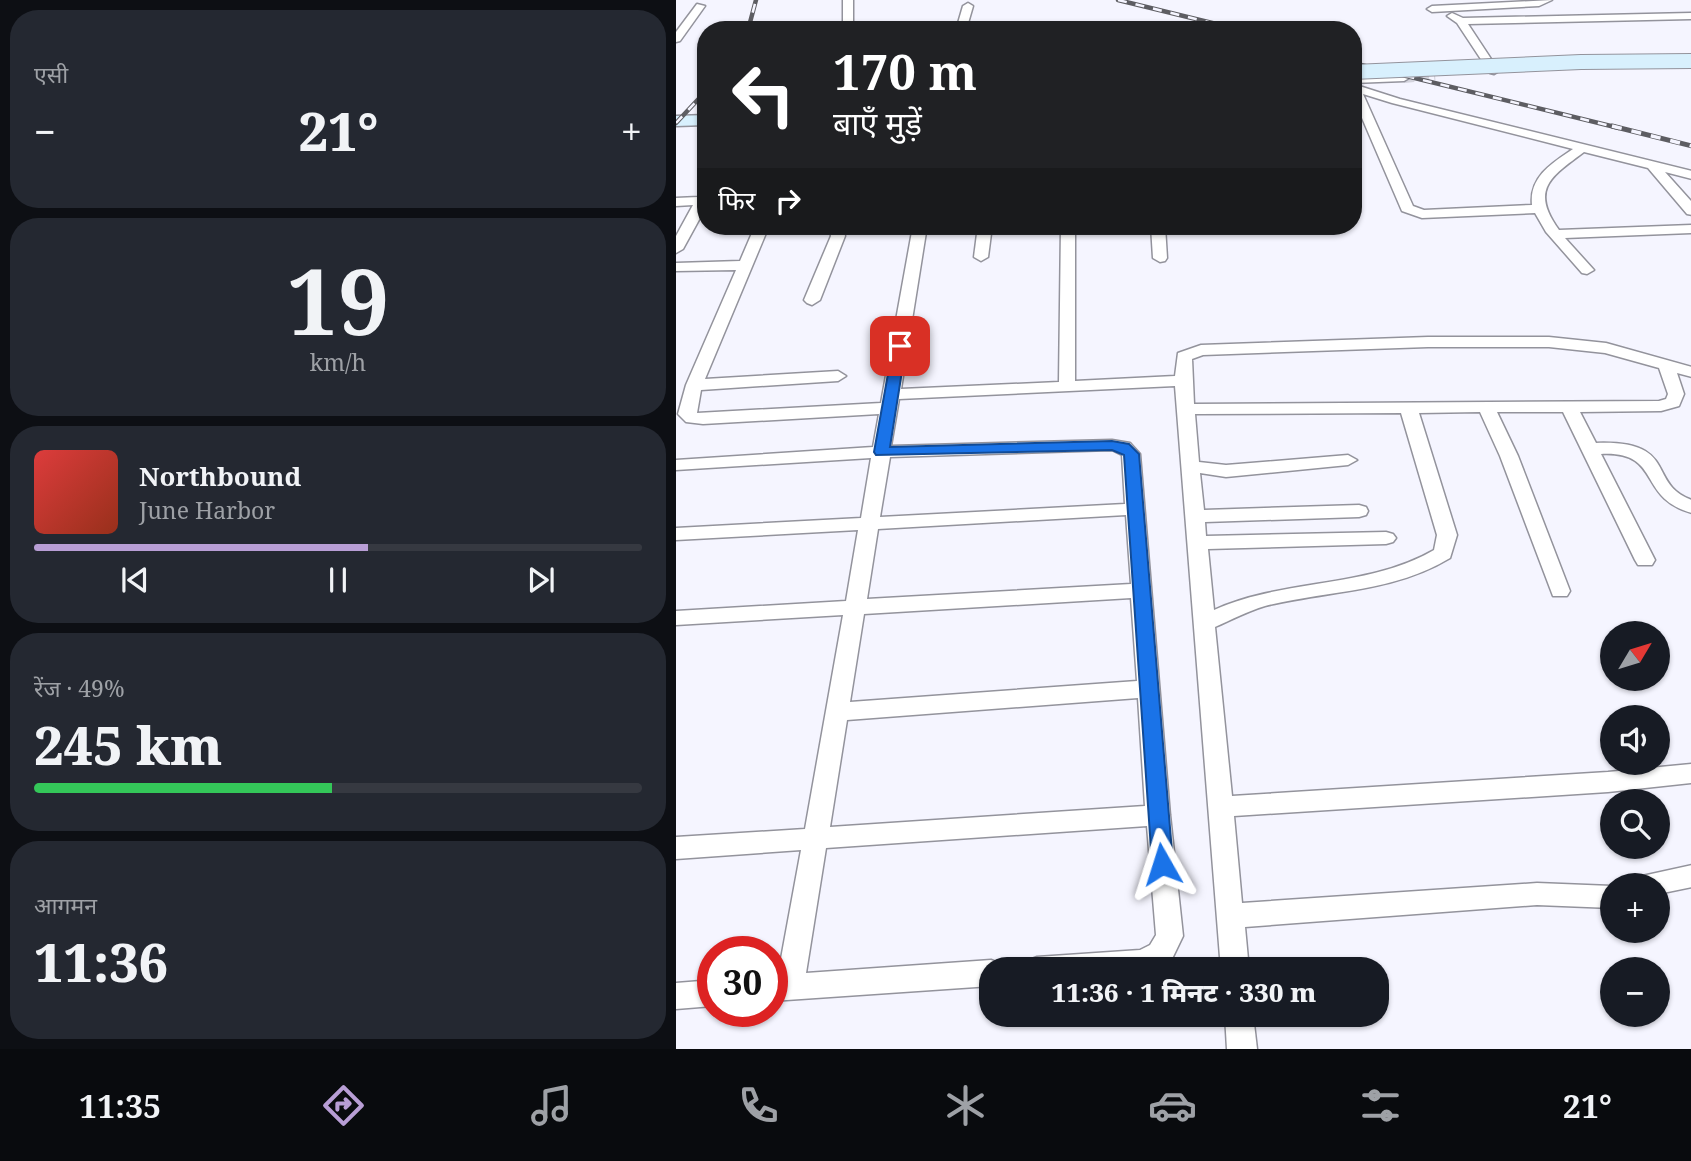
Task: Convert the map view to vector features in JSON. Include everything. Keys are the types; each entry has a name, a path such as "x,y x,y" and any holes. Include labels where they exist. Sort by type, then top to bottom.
{"main road":[{"path":"1362,72 1581,62 1692,63"},
{"path":"676,121 697,120"}],"street":[{"path":"848,0 848,21"},
{"path":"1425,0 1432,9 1461,21 1692,16"},
{"path":"1432,9 1539,3 1547,0"},
{"path":"676,38 700,6"},
{"path":"964,21 968,6"},
{"path":"1461,21 1494,71"},
{"path":"1434,75 1692,63"},
{"path":"1362,84 1403,78"},
{"path":"1362,88 1395,101 1692,175"},
{"path":"1362,104 1406,208 1422,214 1538,209"},
{"path":"1582,147 1541,182 1535,197 1538,209 1587,270"},
{"path":"1652,165 1692,211"},
{"path":"676,202 697,199"},
{"path":"676,249 697,211"},
{"path":"1556,234 1692,229"},
{"path":"758,235 694,385 686,408 687,414 692,418 1067,384 1183,381"},
{"path":"812,300 829,253 839,235"},
{"path":"788,957 815,839 918,235"},
{"path":"981,257 984,235"},
{"path":"1067,384 1069,235"},
{"path":"1159,235 1160,258"},
{"path":"676,267 746,265"},
{"path":"1234,957 1183,381 1184,356 1201,351 1428,342 1572,345 1626,353 1667,367 1692,372"},
{"path":"1186,409 1661,406 1673,402 1676,394 1667,367"},
{"path":"694,385 838,376"},
{"path":"1205,623 1246,604 1269,598 1343,587 1394,575 1428,564 1443,553 1447,536 1408,406"},
{"path":"1486,406 1509,456 1560,591"},
{"path":"1568,407 1645,560"},
{"path":"676,465 881,452 1112,445 1124,447 1131,454 1158,815 1170,936 1160,954 1153,957"},
{"path":"1589,449 1627,449 1644,455 1667,496 1692,507"},
{"path":"1191,466 1226,471 1348,460"},
{"path":"676,534 1135,509"},
{"path":"1195,516 1359,511"},
{"path":"1198,543 1386,538"},
{"path":"676,618 1140,590"},
{"path":"836,712 1148,689"},
{"path":"1221,807 1608,782 1692,773"},
{"path":"676,848 1158,815"},
{"path":"1670,880 1692,876"},
{"path":"1230,916 1537,894 1600,897"},
{"path":"788,987 979,974"},
{"path":"676,996 697,994"},
{"path":"1240,1027 1242,1049"}],"tunnel":[{"path":"1404,78 1435,75"}],"railway":[{"path":"750,21 756,0"},
{"path":"1118,0 1204,21"},
{"path":"1362,65 1619,128"},
{"path":"676,123 697,101"},
{"path":"1612,126 1692,146"}],"route":[{"path":"900,346 881,452 1112,445 1124,447 1131,454 1162,864"}]}
